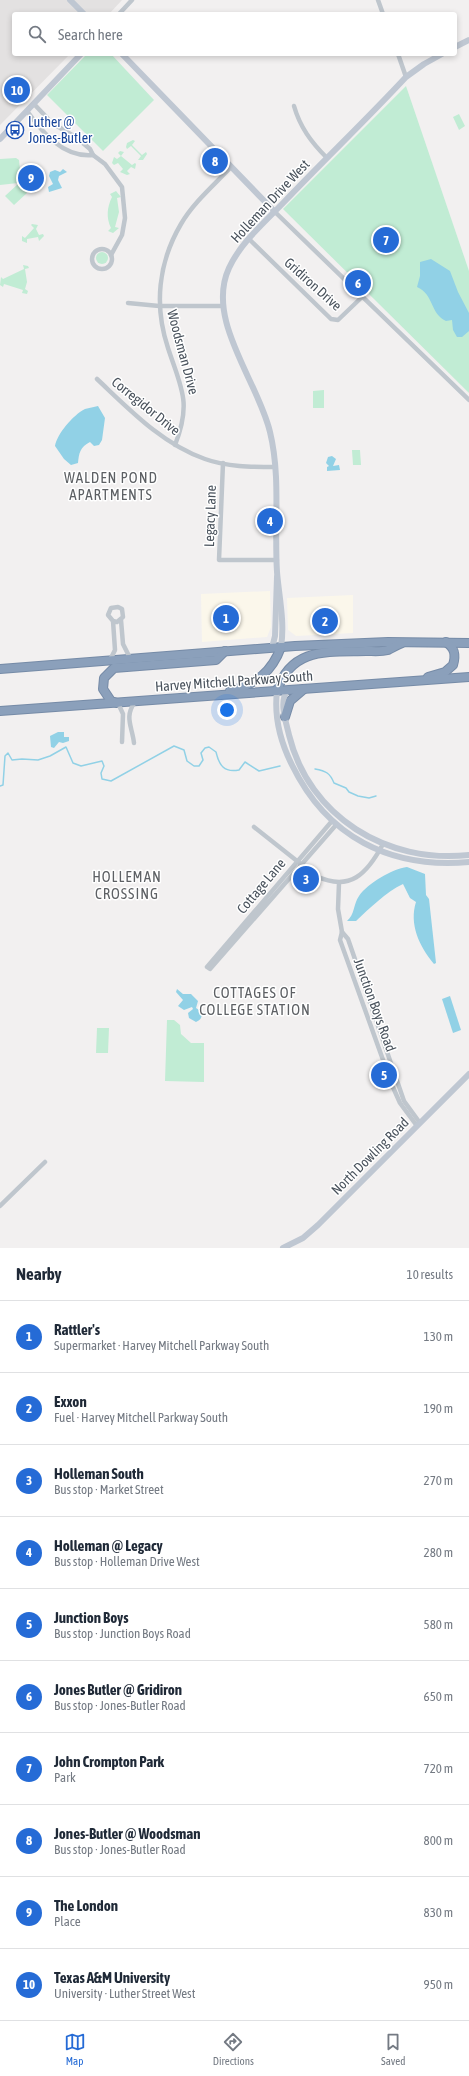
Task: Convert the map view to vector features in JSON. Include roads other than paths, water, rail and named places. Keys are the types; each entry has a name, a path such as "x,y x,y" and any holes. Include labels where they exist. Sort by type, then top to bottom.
{"highway":[{"path":"278,691 286,672 292,665 307,656 330,652 387,650 404,642"},
{"path":"0,669 276,647 404,642 469,643"},
{"path":"418,681 445,672 453,665 455,660 454,649 446,642"},
{"path":"211,696 254,683 269,670 276,647"},
{"path":"118,703 111,701 103,689 104,678 114,668 216,660 225,651"},
{"name":"Harvey Mitchell Parkway South","path":"0,711 469,677"},
{"path":"285,717 290,701 304,689"}],"street":[{"path":"70,0 82,12"},
{"path":"121,12 132,0"},
{"path":"378,0 382,12"},
{"path":"457,46 469,40"},
{"path":"0,139 79,56"},
{"path":"124,56 275,212 469,400"},
{"path":"399,56 406,77"},
{"name":"Holleman Drive West","path":"276,647 281,601 277,574 275,467 268,424 227,328 222,306 223,289 228,270 235,255 406,77 438,56"},
{"path":"34,104 52,123 77,138 90,149 93,155 104,164 122,187 125,218 122,234 110,254 111,262 106,268 98,268 92,263 93,255 100,250 108,251 110,254"},
{"path":"294,106 306,134 327,158"},
{"path":"27,111 48,138 60,147 80,154 93,155"},
{"name":"Woodsman Drive","path":"175,445 184,418 184,392 164,336 159,306 166,254 181,224 200,200 231,167"},
{"name":"Gridiron Drive","path":"250,239 331,319 338,320 343,318 362,297"},
{"path":"128,303 159,306 222,306"},
{"name":"Corregidor Drive","path":"97,379 145,423 175,445 204,459 223,463 275,467"},
{"name":"Legacy Lane","path":"223,463 219,560 277,560"},
{"path":"110,660 115,650 113,621 108,616 108,612 114,607 122,609 123,615 120,620 124,650 130,658"},
{"path":"113,621 120,620"},
{"path":"278,691 278,719 287,755 318,807 334,823 359,841 395,857 419,862 446,864 469,862"},
{"path":"287,691 284,699 285,717 291,745 305,779 315,792 346,823 382,844 418,854 434,856 469,855"},
{"path":"134,743 132,726 129,723 129,711 135,702"},
{"path":"118,703 123,714 122,742"},
{"name":"Cottage Lane","path":"334,823 301,865 209,968 281,878 334,823"},
{"path":"254,827 316,876 327,881 339,883 356,878 365,871 382,844"},
{"path":"281,878 286,882"},
{"name":"Junction Boys Road","path":"339,883 338,908 342,932 340,940 400,1104 418,1124"},
{"name":"Junction Boys Road","path":"342,932 348,939 404,1101 418,1124"},
{"name":"North Dowling Road","path":"283,1248 302,1238 318,1225 469,1074"},
{"path":"0,1206 44,1162"}],"water":[{"path":"63,169 67,172 59,176 58,180 62,188 49,192 48,187 53,184 49,176 50,172 55,170 60,172"},
{"path":"431,259 450,271 458,292 469,313 469,331 462,337 457,337 453,330 452,320 446,321 441,318 437,314 426,294 417,287 420,276 420,262"},
{"path":"98,406 105,418 102,440 99,445 94,446 90,442 84,446 80,453 78,463 71,465 64,459 55,446 56,441 66,425 80,412 85,409"},
{"path":"332,456 336,459 333,466 339,465 340,470 327,471 327,467 329,466 326,463 328,457"},
{"path":"58,732 64,732 64,737 69,737 69,741 63,743 59,742 54,748 51,747 50,736"},
{"path":"407,867 425,874 426,895 429,899 436,963 434,964 424,950 417,934 414,918 416,902 410,898 403,884 384,896 356,921 347,921 350,918 359,896 368,886 394,871"},
{"path":"177,989 183,994 191,994 198,1001 196,1008 202,1012 201,1017 196,1022 189,1018 188,1013 193,1009 192,1007 184,1010 178,1006 183,1000 176,992"},
{"path":"450,996 461,1030 453,1033 442,999"}],"waterway":[{"path":"0,786 3,785 5,756 8,753 12,760 38,760 50,756 66,747 73,763 81,766 102,761 104,766 101,773 102,779 111,781 174,746 184,750 187,761 194,766 199,766 203,760 201,753 205,748 209,747 216,752 219,761 226,769 234,771 239,770 245,762 259,771 280,766"},
{"path":"315,769 327,773 334,783 346,788 349,792 358,796 369,798 376,796"}],"place":[{"name":"Texas A&M University","path":"17,90"},
{"name":"Luther @ Jones-Butler","path":"15,130"},
{"name":"Jones-Butler @ Woodsman","path":"215,161"},
{"name":"The London","path":"31,178"},
{"name":"John Crompton Park","path":"386,240"},
{"name":"Jones Butler @ Gridiron","path":"358,283"},
{"name":"Holleman @ Legacy","path":"270,521"},
{"name":"Rattler's","path":"226,618"},
{"name":"Exxon","path":"325,621"},
{"name":"Holleman South","path":"306,879"},
{"name":"Junction Boys","path":"384,1075"}],"district":[{"name":"WALDEN POND APARTMENTS","path":"111,486"},
{"name":"HOLLEMAN CROSSING","path":"127,884"},
{"name":"COTTAGES OF COLLEGE STATION","path":"255,1000"}]}
